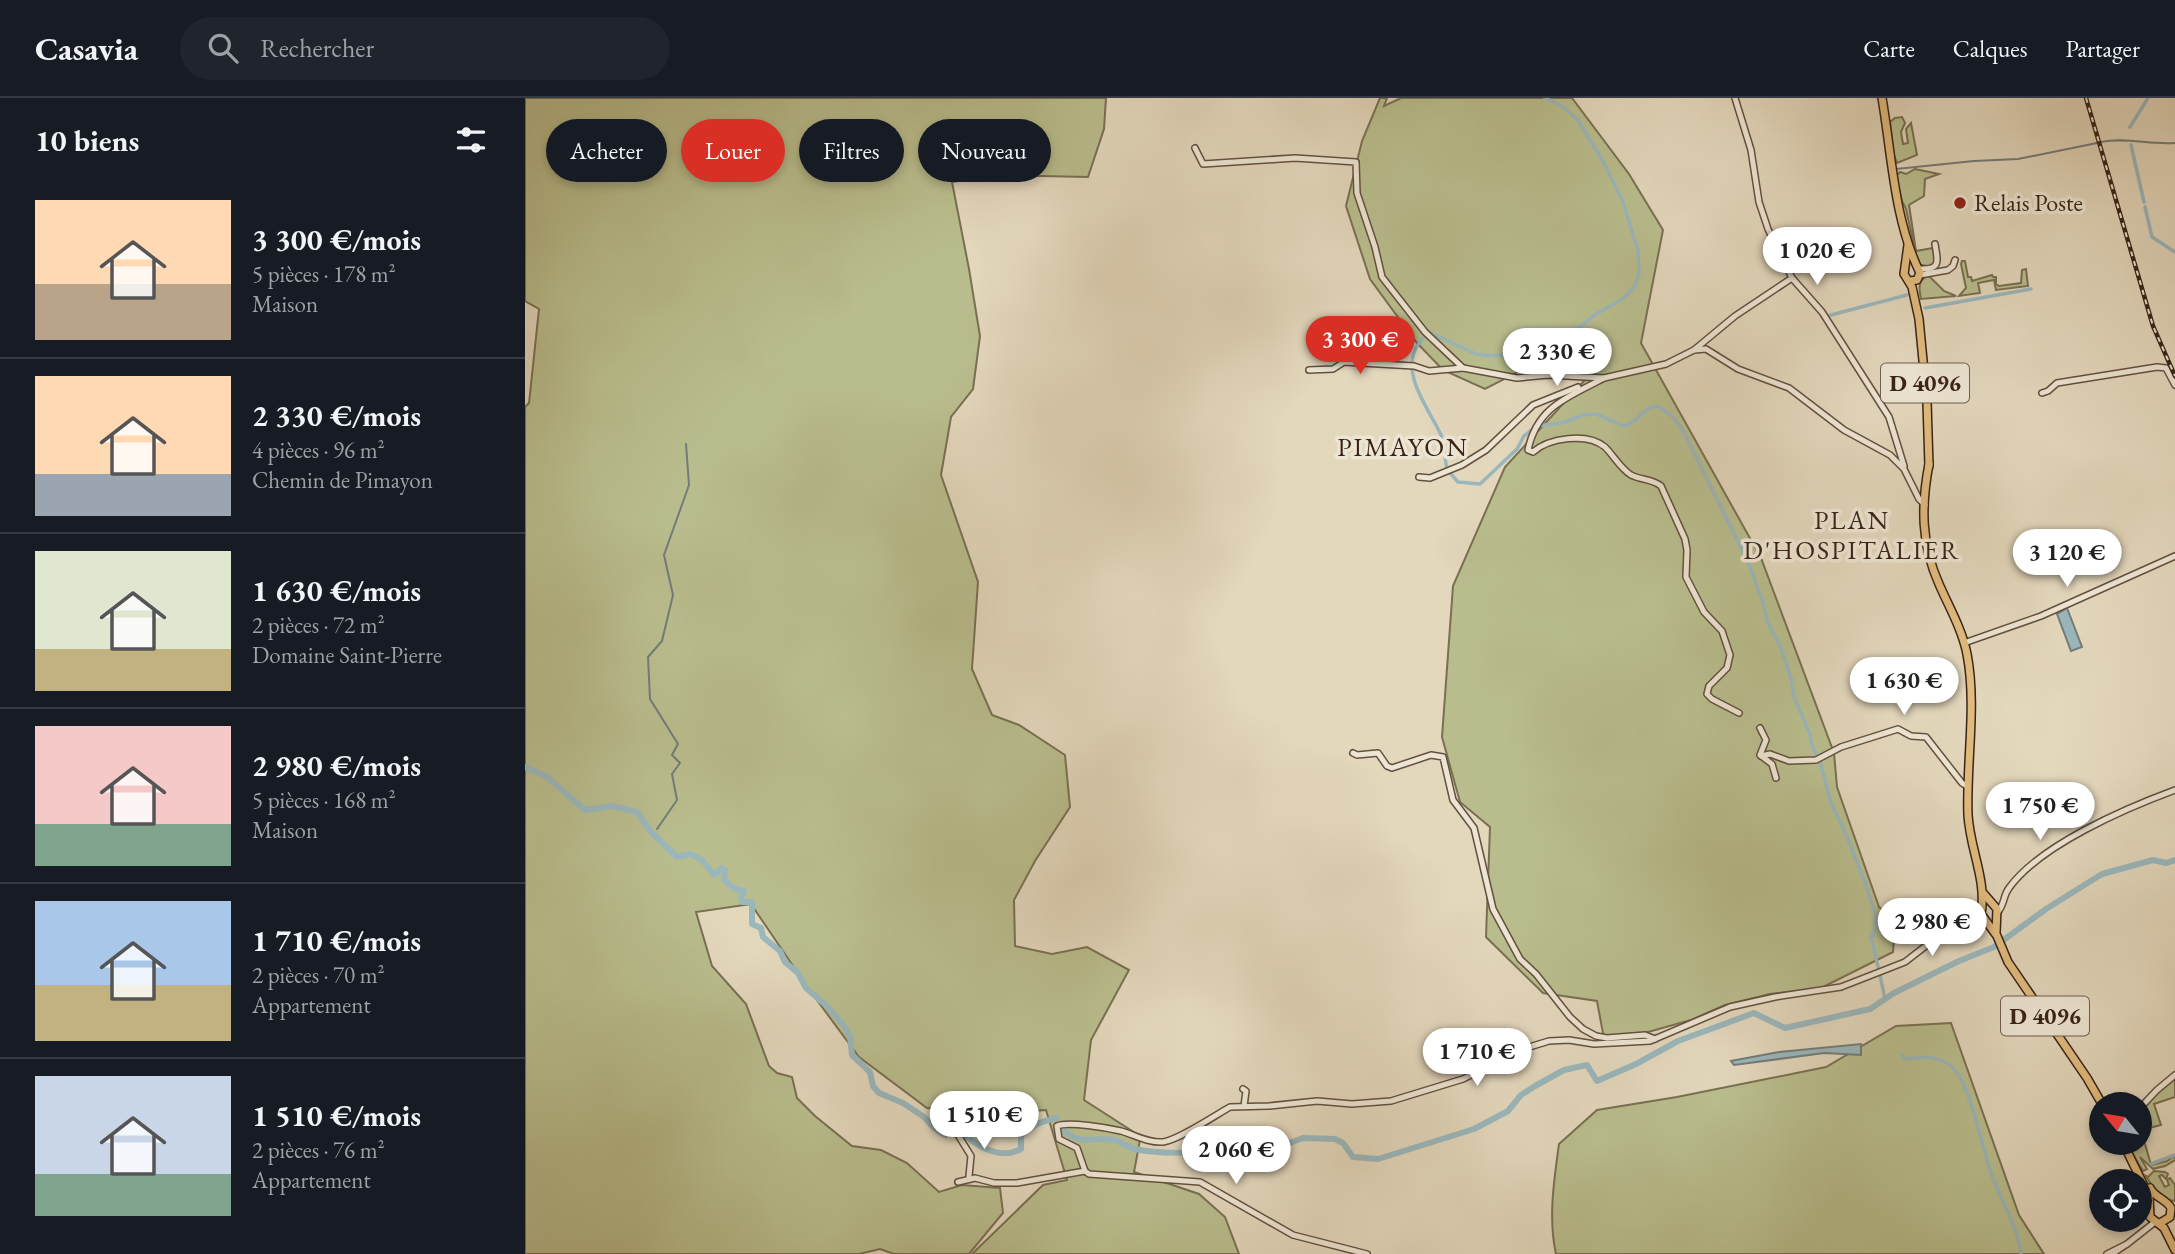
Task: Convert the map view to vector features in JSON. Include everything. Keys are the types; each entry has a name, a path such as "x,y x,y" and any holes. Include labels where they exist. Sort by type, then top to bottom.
{"main road":[{"name":"D 4096","path":"1882,98 1897,196 1916,274 1916,302 1927,402 1929,464 1926,526 1930,561"},
{"name":"D 4096","path":"1906,269 1908,245"},
{"path":"1910,266 1916,274 1905,276 1906,269 1910,266"},
{"name":"D 4096","path":"1929,464 1924,505 1924,538 1930,561 1964,643 1970,684 1969,825 1984,892 2003,954 2094,1092"},
{"path":"2129,1155 2136,1169"},
{"path":"2131,1158 2154,1196 2167,1211 2175,1246"},
{"path":"2152,1206 2157,1200 2167,1211"}],"street":[{"path":"1735,98 1751,150 1759,202 1768,229 1792,278 1822,312 1889,416 1905,469 1924,505 1926,526"},
{"path":"1195,148 1200,161 1205,164 1295,158 1356,162 1357,193 1378,256 1381,275 1426,334 1463,368"},
{"path":"1916,274 1936,265 1935,244"},
{"path":"1916,274 1948,270 1954,266 1955,260"},
{"path":"1419,477 1428,478 1450,470 1482,453 1536,402 1604,378 1666,364 1694,350 1735,316 1792,278"},
{"path":"1694,350 1706,349 1738,369 1789,388 1845,430 1889,455 1905,469"},
{"path":"1310,370 1333,369 1344,362 1413,366 1429,371 1463,368 1517,378 1548,375 1604,378"},
{"path":"2042,393 2057,383 2157,367 2166,368 2175,385"},
{"path":"1604,378 1564,399 1542,417 1528,448 1530,452 1555,441 1591,440 1603,446 1630,474 1657,482 1663,489 1685,539 1686,577 1704,612 1722,631 1729,654 1727,668 1709,686 1707,694 1739,713"},
{"path":"1964,643 2041,616 2175,556"},
{"path":"1761,728 1766,740 1761,756"},
{"path":"1761,756 1770,754 1789,761 1818,759 1841,747 1898,729 1910,736 1926,737 1968,787"},
{"path":"1353,753 1378,753 1387,766 1392,768 1431,755 1443,757 1453,800 1474,828 1493,909 1520,959 1583,1029 1595,1036 1607,1038 1645,1035 1655,1039"},
{"path":"1761,756 1772,764 1776,778"},
{"path":"1085,1171 1078,1149 1060,1140 1056,1132 1057,1126 1066,1124 1120,1131 1143,1140 1164,1142 1230,1107 1317,1101 1352,1104 1391,1101 1463,1079 1526,1048 1549,1041 1615,1044 1655,1039 1730,1007 1762,999 1840,987 1905,962 1934,939 1972,924 2004,905 2008,890 2045,854 2124,809 2175,790"},
{"path":"2153,1094 2175,1075"},
{"path":"1243,1089 1244,1106"},
{"path":"958,1135 971,1156 969,1176"},
{"path":"958,1182 978,1178 994,1183 1029,1182 1085,1171 1094,1175 1201,1182 1293,1235 1367,1254"},
{"path":"2110,1254 2134,1239 2167,1211"},
{"path":"2134,1239 2139,1232"},
{"path":"2110,1254 2127,1244"}],"green space":[{"path":"525,98 1106,98 1104,129 1088,177 1051,176 1051,119 918,119 918,182 952,182 980,336 973,389 951,417 941,475 978,582 972,669 992,715 1019,725 1065,755 1070,807 1035,861 1014,900 1015,946 1052,954 1087,947 1129,970 1091,1040 1084,1100 1143,1138 1140,1140 1134,1172 1199,1194 1225,1217 1239,1254 972,1254 1043,1185 1067,1180 1046,1110 982,1114 927,1108 859,1057 751,904 696,912 712,966 746,1004 769,1066 777,1073 792,1077 797,1098 852,1146 881,1150 907,1163 939,1192 962,1185 1000,1188 1003,1213 969,1254 894,1254 880,1249 859,1254 525,1254 525,407 529,403 539,309 525,301"},
{"path":"1380,98 1387,98 1384,106 1401,98 1572,98 1629,174 1663,230 1641,343 1761,558 1834,753 1837,787 1879,907 1895,920 1893,952 1821,988 1770,994 1725,1005 1691,1020 1605,1044 1597,1001 1543,993 1486,937 1490,827 1460,802 1442,737 1453,586 1505,467 1585,380 1570,345 1485,389 1443,370 1417,343 1370,279 1346,206 1362,141"},
{"path":"1902,117 1905,123 1901,132 1903,144 1908,143 1906,129 1911,123 1917,155 1897,163 1890,122"},
{"path":"1915,169 1939,174 1925,179 1924,196 1909,205 1916,251 1933,248 1935,262 1931,267 1918,264 1896,176 1900,172 1906,174"},
{"path":"1962,261 1965,261 1968,277 1971,277 1972,281 1992,275 1996,277 1996,284 1999,286 2021,283 2022,270 2026,269 2028,286 1996,290 1994,280 1978,283 1980,293 1959,296 1966,288"},
{"path":"1929,276 1944,291 1956,296 1921,299 1921,282"},
{"path":"1951,1023 2019,1215 2044,1254 1556,1254 1552,1213 1559,1144 1597,1110 1826,1067 1896,1026"},
{"path":"2175,1078 2175,1097 2154,1104 2161,1125 2153,1127 2153,1095"},
{"path":"2133,1155 2148,1155 2151,1165 2167,1161 2175,1155 2175,1160 2153,1169 2140,1157 2147,1169 2142,1169"},
{"path":"2154,1171 2168,1174 2166,1179 2162,1175 2159,1176 2165,1187 2169,1185 2167,1180 2170,1178 2175,1185 2175,1201 2161,1196 2152,1186"}],"water":[{"path":"2067,608 2082,647 2071,651 2057,614"},
{"path":"1861,1044 1861,1055 1824,1053 1734,1065 1731,1061 1779,1052"}],"waterway":[{"path":"1448,470 1445,444 1414,381 1413,355 1423,338 1431,333 1476,354 1510,354 1580,327 1624,298 1635,286 1639,273 1638,251 1623,202 1604,163 1578,120 1562,106 1545,98"},
{"path":"2130,127 2148,98"},
{"path":"2101,142 2120,140 2175,143"},
{"path":"1896,169 2018,159 2097,143"},
{"path":"2131,145 2144,202"},
{"path":"2145,207 2152,237 2175,252"},
{"path":"1925,308 2031,289"},
{"path":"1827,316 1907,295"},
{"path":"1450,473 1458,482 1480,484 1517,449 1524,436 1537,426 1596,414 1624,426 1652,407 1658,406 1673,417 1683,430 1748,562 1767,621 1781,648 1794,697 1820,762 1831,803 1866,885 1876,917 1874,936"},
{"path":"657,829 677,800 672,774 680,763 672,755 678,744 650,699 648,657 662,641 673,595 664,555 689,485 686,444"},
{"path":"525,767 546,776 585,810 612,806 637,812 652,833 677,857 691,854 703,861 714,875 722,868 725,870 724,880 735,889 744,891 741,899 743,902 752,902 752,924 761,928 763,937 780,951 785,962 798,973 806,988 828,1007 843,1025 850,1036 852,1055 870,1072 873,1086 879,1093 903,1103 924,1117 945,1135"},
{"path":"1063,1130 1083,1140 1115,1140 1132,1148 1169,1153 1195,1152 1227,1142 1240,1143 1255,1139 1272,1138 1290,1143 1303,1138 1335,1139 1343,1143 1353,1157 1378,1159 1474,1129 1508,1111 1521,1095 1564,1070 1587,1065 1597,1081 1678,1041 1754,1013 1785,1028 1870,1009 1894,993 1994,947 2046,909 2102,874 2153,860 2166,863 2175,860"},
{"path":"1873,933 1871,937 1879,971"},
{"path":"1880,975 1885,999"},
{"path":"1902,1055 1904,1059 1935,1058 1946,1062 1958,1074 1970,1100 1991,1173 2013,1223 2021,1254"},
{"path":"967,1137 993,1151 1014,1152 1021,1149 1021,1136 1029,1129 1057,1118"},
{"path":"2151,1164 2175,1155"}],"railway":[{"path":"2086,98 2153,326 2175,376"}],"place":[{"name":"Relais Poste","path":"1960,203"}],"district":[{"name":"PIMAYON","path":"1403,447"},
{"name":"PLAN D'HOSPITALIER","path":"1852,534"}]}
